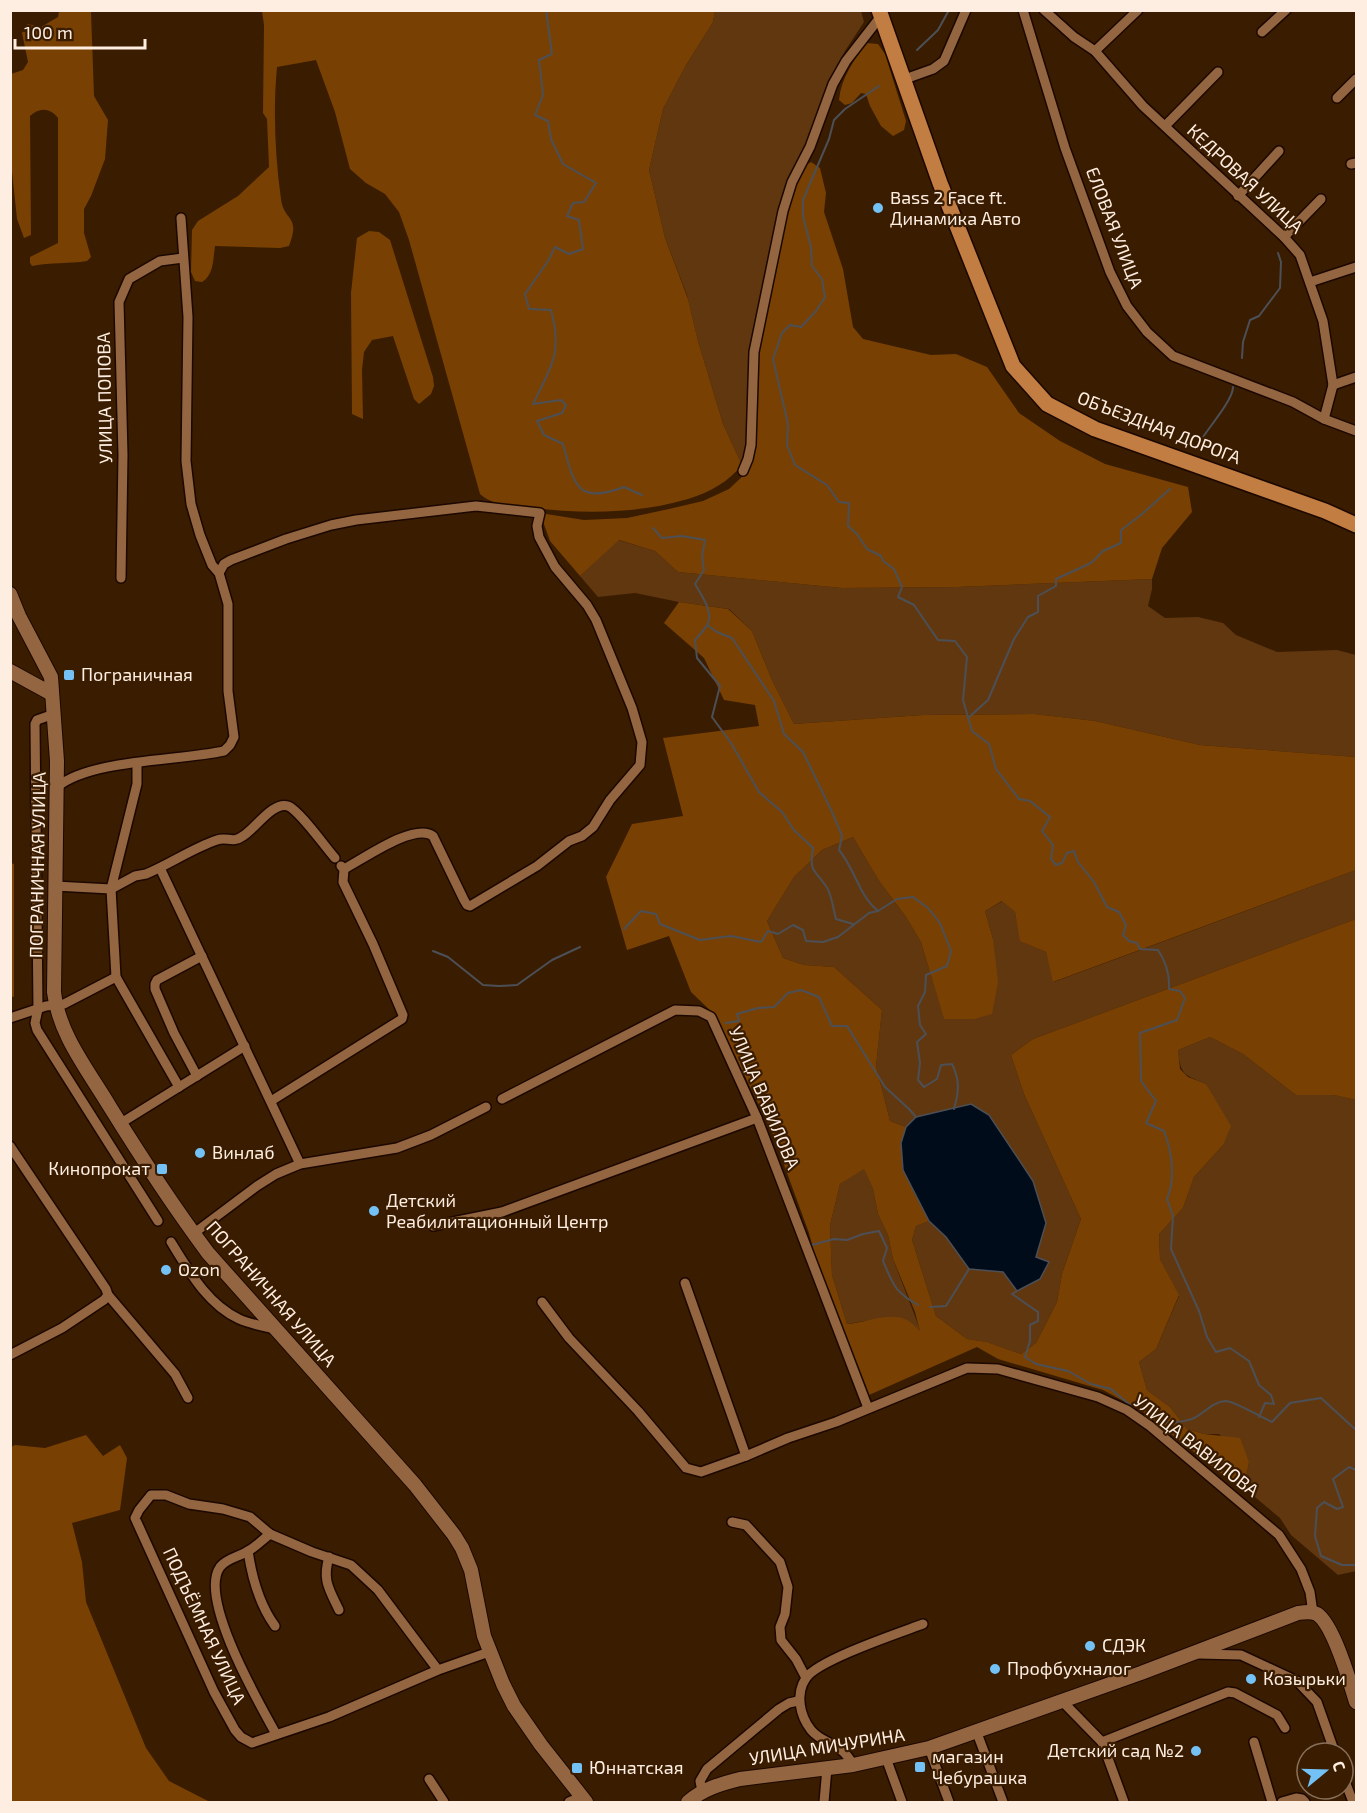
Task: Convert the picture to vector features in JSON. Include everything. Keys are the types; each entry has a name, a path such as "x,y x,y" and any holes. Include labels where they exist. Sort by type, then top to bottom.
{"main road":[{"name":"ОБЪЕЗДНАЯ ДОРОГА","path":"880,13 940,183 1013,366 1047,404 1095,429 1325,511 1356,525"},
{"name":"ПОГРАНИЧНАЯ УЛИЦА","path":"10,594 51,677 57,788 54,977 56,1005 69,1041 193,1234 225,1275 415,1485 454,1535 471,1569 479,1616 489,1652 503,1684 526,1725 579,1801"},
{"path":"10,671 52,694"},
{"name":"УЛИЦА МИЧУРИНА","path":"688,1803 702,1791 721,1783 853,1764 929,1748 977,1733 1298,1612 1313,1612"},
{"path":"1313,1612 1324,1620 1329,1629 1356,1702"}],"street":[{"path":"904,79 933,69 944,61 966,10"},
{"name":"ЕЛОВАЯ УЛИЦА","path":"1023,10 1065,148 1110,272 1127,306 1147,332 1173,356 1293,402 1356,431"},
{"name":"КЕДРОВАЯ УЛИЦА","path":"1044,10 1074,37 1095,51 1143,106 1284,237 1300,255 1323,321 1334,385 1324,418"},
{"path":"1095,51 1138,10"},
{"path":"1262,32 1286,10"},
{"path":"743,471 751,445 754,352 783,211 792,182 822,117 832,84 880,13"},
{"path":"1165,126 1218,72"},
{"path":"1337,98 1356,79"},
{"path":"1238,196 1279,151"},
{"path":"1284,237 1321,199"},
{"path":"57,788 66,780 86,772 224,751 234,737 228,691 228,604 219,573 212,565 200,535 191,504 186,461 188,317 181,218"},
{"name":"УЛИЦА ПОПОВА","path":"121,578 123,455 119,302 129,279 160,261 183,258"},
{"path":"1310,282 1356,267"},
{"path":"1334,385 1356,377"},
{"path":"219,573 224,564 231,560 286,538 331,525 476,506 508,508 540,513 537,525 539,537 546,552 596,620 632,708 642,742 640,765 610,800 593,827 582,836 569,841 537,866 470,906 466,905 433,836 428,833 420,832 340,864"},
{"path":"54,714 37,720 34,724 38,1009 35,1023 37,1030 158,1221"},
{"path":"137,764 137,784 111,889 116,977 179,1087"},
{"path":"55,886 111,889 220,838 234,841 246,835 274,809 282,806 290,807 298,813 340,864 343,882 373,944 403,1015 397,1022 372,1039 271,1101"},
{"path":"160,868 300,1164"},
{"path":"197,1076 174,1033 154,984 202,956"},
{"path":"10,1018 71,1000 116,977"},
{"name":"УЛИЦА ВАВИЛОВА","path":"502,1099 675,1010 699,1011 711,1017 757,1118 868,1408"},
{"path":"121,1123 245,1046"},
{"path":"193,1234 276,1174 300,1164 397,1148 431,1136 486,1107"},
{"path":"433,1226 502,1212 757,1118"},
{"path":"10,1146 107,1292 175,1374 188,1398"},
{"path":"171,1242 199,1284 220,1308 240,1320 275,1329"},
{"path":"685,1283 746,1456"},
{"path":"10,1354 62,1328 104,1300 107,1292"},
{"name":"УЛИЦА ВАВИЛОВА","path":"542,1302 569,1338 638,1411 686,1468 701,1472 836,1422 901,1396 952,1372 967,1368 998,1369 1098,1397 1127,1410 1253,1511 1279,1535 1300,1569 1310,1592 1313,1612"},
{"name":"ПОДЪЁМНАЯ УЛИЦА","path":"276,1734 234,1650 215,1598 215,1585 220,1567 248,1551 270,1534 250,1517 223,1509 189,1504 166,1495 151,1496 135,1518 137,1525 150,1548 162,1580 183,1620 214,1692 241,1737 252,1743 329,1717 438,1670 489,1652"},
{"path":"732,1522 746,1525 780,1562 788,1587 785,1614 780,1627 781,1640 796,1659 806,1678"},
{"path":"270,1534 351,1565 366,1577 438,1670"},
{"path":"248,1551 251,1577 267,1615 275,1626"},
{"path":"329,1557 324,1570 325,1579 339,1610"},
{"path":"853,1764 847,1754 812,1731 798,1701 806,1678 827,1662 923,1624"},
{"path":"1192,1653 1241,1655 1297,1681 1317,1702 1331,1741"},
{"path":"1102,1742 1228,1692 1235,1693 1277,1715 1285,1728"},
{"path":"702,1791 700,1781 707,1769 779,1709 798,1701"},
{"path":"1062,1701 1102,1742 1124,1803"},
{"path":"977,1733 1003,1803"},
{"path":"1254,1742 1272,1803"},
{"path":"929,1748 949,1803"},
{"path":"886,1758 902,1803"},
{"path":"824,1803 827,1768"},
{"path":"429,1779 444,1803"},
{"path":"1282,1803 1296,1798 1302,1799 1305,1803"}],"shaded area":[{"path":"59,11 91,11 94,96 108,120 105,159 84,209 84,233 91,257 87,261 32,266 30,257 58,243 58,118 52,112 45,110 37,111 30,116 31,235 24,238 17,219 11,162 11,74 23,70 28,62 22,33 24,27 28,24 41,27 58,17"},
{"path":"262,11 715,11 713,22 686,65 663,109 649,170 665,238 688,299 723,424 742,465 737,471 711,490 688,499 647,508 604,512 539,509 497,503 480,494 409,240 399,212 385,194 366,183 350,169 335,112 316,60 277,67 276,150 281,199 285,212 293,224 289,246 280,248 215,246 209,275 202,282 195,281 191,272 192,230 198,221 238,196 269,167 267,119 263,113 264,25"},
{"path":"715,11 861,11 864,22 827,84 814,127 789,181 752,342 745,452 742,465 723,424 687,295 665,238 649,170 663,109 686,65 713,22"},
{"path":"866,43 878,44 885,54 906,121 904,130 893,136 881,126 866,94 861,93 852,103 845,105 839,100 845,77"},
{"path":"811,162 820,168 826,193 824,212 843,269 853,327 863,339 931,355 956,354 987,367 1019,413 1060,441 1105,464 1188,487 1192,512 1162,548 1152,579 957,587 842,588 678,572 655,551 619,540 580,576 550,541 540,513 584,520 627,518 703,501 729,489 746,473 755,454 756,357 784,218 806,165"},
{"path":"369,231 379,232 390,240 434,386 431,394 419,404 414,399 393,336 372,340 364,352 363,419 352,414 351,293 357,238"},
{"path":"618,540 655,551 678,572 842,588 957,587 1152,579 1148,606 1165,618 1198,617 1223,623 1236,635 1277,652 1337,650 1356,655 1356,757 1200,745 1095,721 1034,714 923,715 794,724 771,678 752,631 729,609 635,593 598,597 580,576"},
{"path":"679,602 728,609 752,631 771,678 794,724 923,715 1034,714 1095,721 1200,745 1356,757 1356,870 1053,982 1046,952 1020,941 1015,912 1002,901 985,911 993,939 998,982 992,1014 974,1019 944,1019 921,942 906,917 879,881 853,837 822,850 794,877 767,921 783,958 804,965 834,967 882,1010 876,1066 890,1121 906,1127 902,1153 904,1165 911,1187 929,1221 916,1226 912,1240 936,1316 967,1339 987,1342 1021,1354 1036,1343 1057,1302 1062,1274 1081,1219 1024,1094 1011,1055 1033,1039 1356,919 1356,1100 1334,1095 1296,1095 1243,1054 1210,1037 1178,1050 1180,1069 1188,1077 1206,1084 1231,1126 1223,1145 1194,1177 1183,1208 1159,1234 1160,1259 1179,1295 1156,1349 1139,1362 1147,1390 1170,1407 1187,1429 1204,1434 1240,1438 1249,1462 1244,1488 1232,1482 1142,1411 1103,1390 998,1359 977,1347 869,1395 818,1267 809,1233 772,1132 715,1015 691,992 669,936 627,950 606,877 632,824 683,816 663,738 759,726 755,705 724,700 704,658 664,623","holes":["864,1169 873,1189 878,1214 888,1235 893,1259 915,1312 920,1331 909,1321 898,1317 884,1317 847,1324 832,1275 830,1225 840,1184"]},
{"path":"853,837 879,881 906,917 921,942 944,1018 993,939 985,911 1003,901 1015,912 1021,941 1046,952 1054,982 1356,870 1356,919 1033,1039 1011,1055 1024,1094 1081,1219 1062,1274 1057,1302 1036,1343 1021,1354 987,1342 967,1339 936,1316 912,1240 916,1226 929,1221 946,1237 969,1269 1003,1272 1017,1290 1048,1262 1036,1257 1046,1223 971,1105 916,1117 906,1127 890,1121 876,1066 882,1010 834,967 804,965 783,958 767,921 794,877 822,850"},
{"path":"11,863 14,864 14,997 10,996"},
{"path":"1210,1037 1243,1054 1296,1095 1334,1095 1356,1100 1356,1571 1338,1575 1291,1535 1280,1518 1244,1488 1249,1462 1219,1434 1204,1434 1187,1429 1170,1407 1147,1390 1139,1362 1156,1349 1179,1296 1160,1259 1159,1234 1183,1208 1194,1177 1223,1145 1206,1084 1184,1073 1178,1050"},
{"path":"864,1168 873,1189 878,1214 888,1235 893,1259 921,1332 905,1319 888,1317 847,1324 832,1275 830,1225 840,1184"},
{"path":"86,1435 103,1456 120,1445 127,1458 120,1510 72,1523 82,1562 86,1602 146,1748 169,1781 210,1802 11,1802 11,1447 15,1445 45,1448"}],"water":[{"path":"971,1104 989,1115 1033,1181 1046,1223 1036,1257 1049,1262 1040,1279 1017,1291 1003,1272 969,1269 946,1237 929,1221 903,1170 901,1143 906,1127 916,1117"}],"waterway":[{"path":"546,10 552,54 539,60 543,95 535,115 548,121 551,139 563,164 596,183 584,202 573,203 567,216 579,220 583,249 569,254 555,247 525,294 529,309 551,310 556,338 550,369 533,404 561,400 566,405 562,413 537,421 544,435 563,444 570,470 580,487 596,494 624,487 642,495"},
{"path":"917,50 938,30 949,10"},
{"path":"879,86 845,109 834,120 829,139 803,200 803,216 811,247 812,266 822,279 825,297 801,327 790,325 782,333 773,359 788,424 787,445 795,465 827,485 839,502 849,503 848,526 857,534 867,549 881,556 883,561 894,569 902,587 898,597 914,605 938,640 955,641 967,657 963,700 972,731 989,744 996,769 1019,799 1030,801 1050,817 1042,831 1053,845 1051,859 1056,865 1062,863 1067,853 1074,851 1078,862 1094,882 1107,907 1119,912 1126,925 1123,935 1129,941 1137,943 1140,949 1158,950 1167,968 1169,989 1180,991 1185,998 1177,1020 1140,1033 1141,1081 1156,1101 1146,1123 1164,1131 1171,1156 1172,1174 1167,1199 1173,1216 1171,1249 1199,1311 1207,1337 1216,1352 1230,1348 1249,1361 1259,1385 1271,1395 1274,1404 1265,1403 1259,1417"},
{"path":"1242,358 1243,342 1250,320 1259,316 1280,288 1281,262 1278,253"},
{"path":"1201,440 1225,406 1233,387"},
{"path":"968,718 988,700 1014,639 1028,617 1038,612 1038,596 1056,586 1056,579 1091,563 1103,551 1121,543 1121,530 1170,489"},
{"path":"653,528 662,538 682,536 705,540 702,557 704,570 695,584 707,606 709,620 695,640 697,658 720,686 712,717 731,743 759,792 782,812 794,830 813,848 812,866 828,889 836,919 853,924"},
{"path":"707,625 732,638 774,701 784,734 803,752 833,814 842,836 839,850 866,898 878,911"},
{"path":"624,929 641,911 656,914 660,924 700,940 731,936 761,942 768,931 778,934 793,925 803,930 806,941 823,942 838,937 869,913 878,911 897,899 913,897 928,908 940,923 951,951 947,966 926,975 925,992 918,1006 920,1025 926,1034 917,1042 920,1063 918,1080 924,1087 937,1079 941,1065 952,1064 958,1086 954,1109"},
{"path":"433,951 448,957 483,985 499,986 517,985 552,960 580,947"},
{"path":"726,1023 739,1021 737,1014 758,1008 774,1007 788,993 801,990 819,997 832,1026 847,1026 885,1087 916,1117"},
{"path":"812,1245 834,1239 847,1240 879,1231 887,1248 883,1261 893,1282 899,1292 918,1305"},
{"path":"930,1307 946,1306 969,1269"},
{"path":"1017,1291 1012,1294 1038,1312 1038,1321 1030,1325 1030,1341 1025,1357 1036,1364 1068,1371 1091,1384 1111,1389 1130,1405 1148,1406 1168,1423 1193,1419 1213,1405 1225,1401 1241,1406 1272,1422 1290,1403 1321,1398 1356,1430"},
{"path":"1356,1470 1349,1467 1333,1479 1343,1507 1337,1509 1324,1502 1317,1508 1315,1536 1321,1556 1342,1565 1356,1565"}],"place":[{"name":"Bass 2 Face ft. Динамика Авто","path":"878,208"},
{"name":"Пограничная","path":"69,675"},
{"name":"Винлаб","path":"200,1153"},
{"name":"Кинопрокат","path":"162,1169"},
{"name":"Детский Реабилитационный Центр","path":"374,1211"},
{"name":"Ozon","path":"166,1270"},
{"name":"СДЭК","path":"1090,1646"},
{"name":"Профбухналог","path":"995,1669"},
{"name":"Козырьки","path":"1251,1679"},
{"name":"Детский сад №2","path":"1196,1751"},
{"name":"магазин Чебурашка","path":"920,1767"},
{"name":"Юннатская","path":"577,1768"}]}
